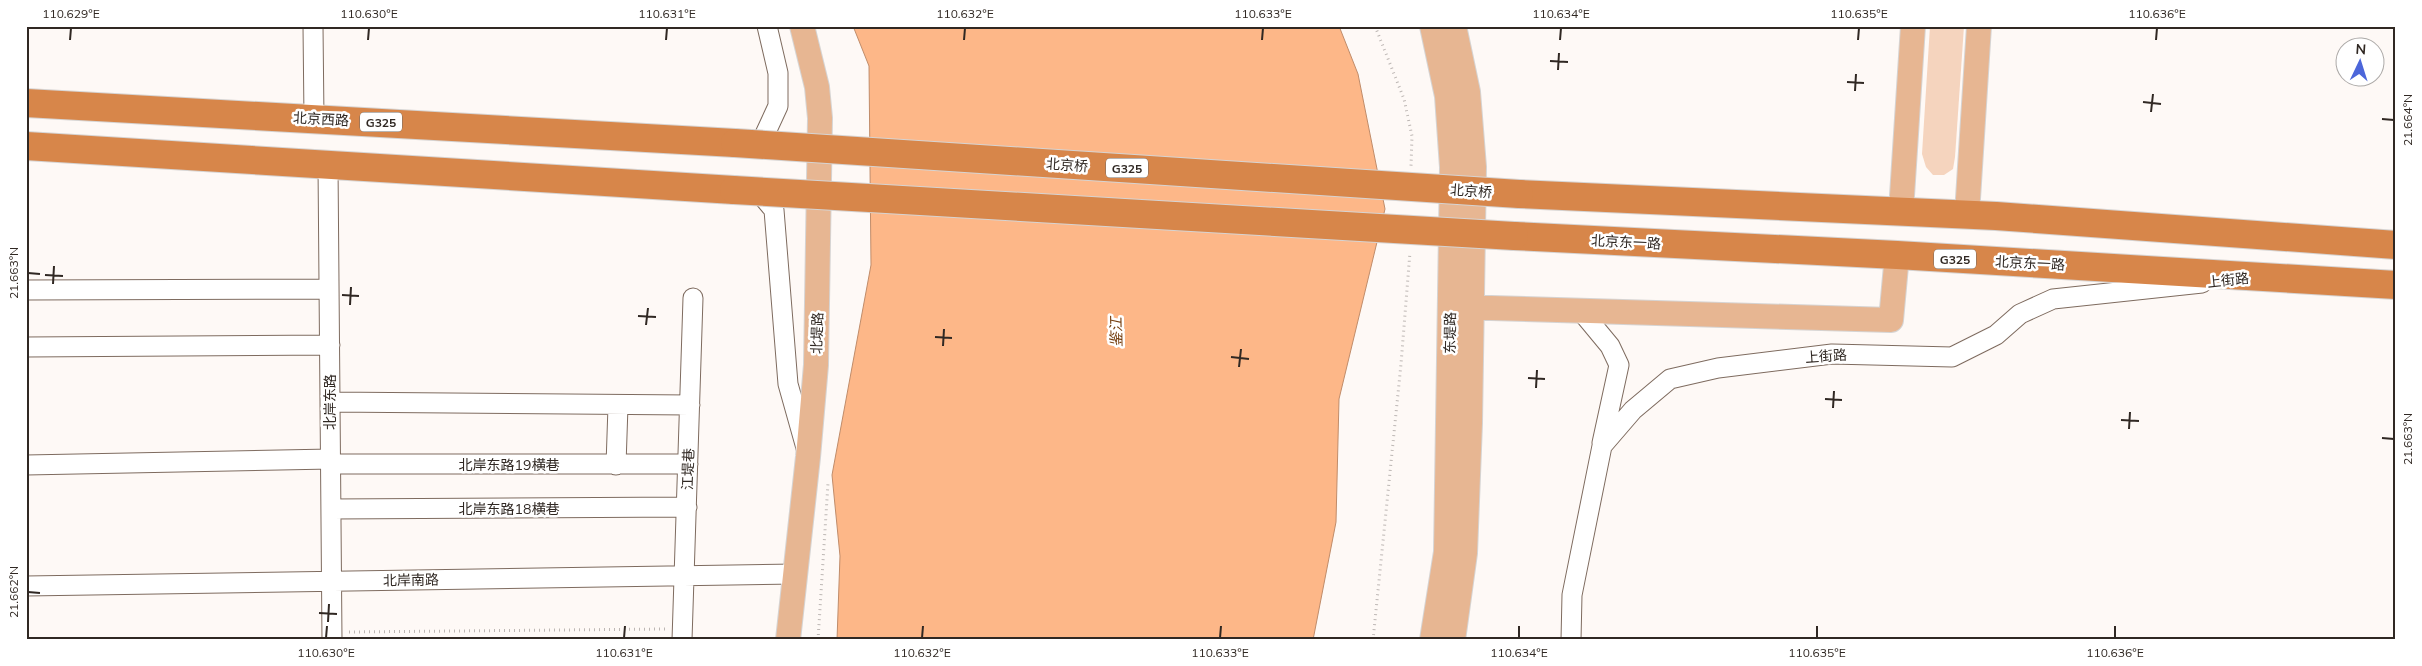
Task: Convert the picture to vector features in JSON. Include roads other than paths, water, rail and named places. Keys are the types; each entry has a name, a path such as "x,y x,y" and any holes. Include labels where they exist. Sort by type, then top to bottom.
{"highway":[{"name":"北京西路","path":"26,103 747,144"},
{"name":"北京桥","path":"747,144 1519,194 1901,211"},
{"name":"G325","path":"26,146 746,190"},
{"name":"北京东一路","path":"746,190 1514,236 1897,255 2396,285"},
{"name":"G325","path":"1901,211 1967,214 2396,245"}],"main road":[{"name":"北堤路","path":"788,640 808,457 817,334 820,118 817,88 802,26"},
{"name":"东堤路","path":"1432,26 1447,96 1461,308 1466,553 1453,640"},
{"name":"东堤路","path":"1432,640 1446,552 1473,136 1468,92 1454,26"},
{"path":"1901,211 1912,26"},
{"path":"1967,214 1979,26"},
{"path":"1461,308 1891,320 1897,255"}],"street":[{"path":"313,26 314,119"},
{"path":"747,144 778,106 776,64 767,26"},
{"name":"北岸东路","path":"328,165 332,636"},
{"path":"746,190 774,210 788,384 808,457"},
{"name":"上街路","path":"1571,640 1572,596 1602,446 1632,410 1670,380 1718,368 1832,354 1952,357 1996,335 2020,314 2053,299 2259,277"},
{"path":"26,290 329,289"},
{"name":"江堤巷","path":"683,635 693,298"},
{"path":"1581,311 1610,346 1619,365 1602,446"},
{"path":"26,347 330,345"},
{"path":"330,402 618,406 690,405"},
{"path":"616,465 618,406"},
{"name":"北岸东路19横巷","path":"26,465 331,462 688,464"},
{"name":"北岸东路18横巷","path":"331,509 687,507"},
{"name":"北岸南路","path":"26,586 796,574"}],"water":[{"name":"鉴江","path":"853,26 1339,26 1358,74 1385,209 1339,399 1336,522 1313,640 837,640 840,556 832,475 871,265 869,66"}]}
